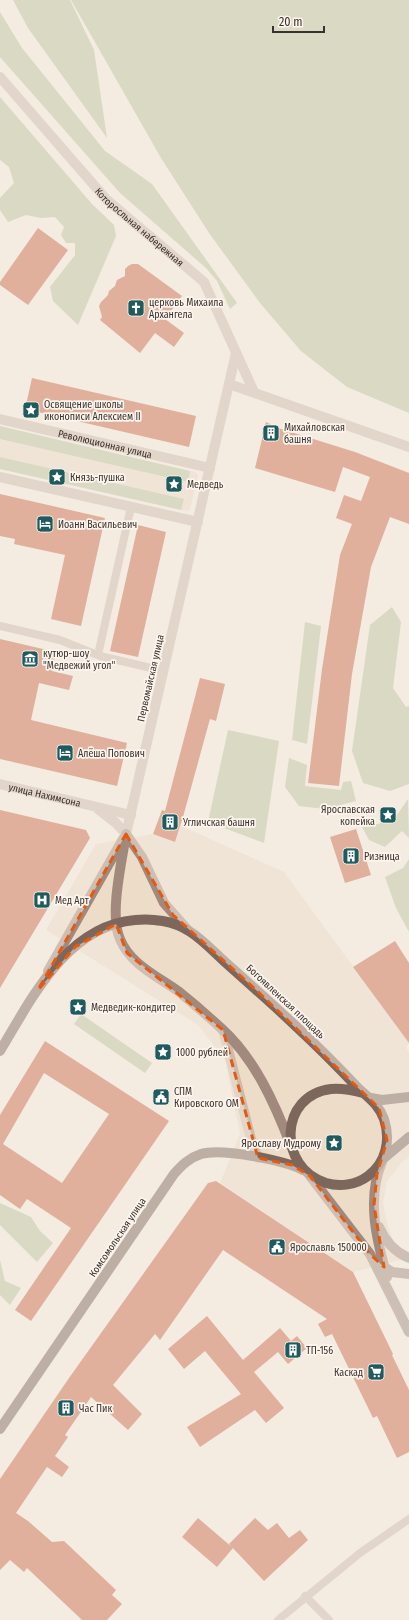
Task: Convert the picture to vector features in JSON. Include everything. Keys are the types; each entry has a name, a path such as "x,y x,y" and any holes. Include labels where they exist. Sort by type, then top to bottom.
{"main road":[{"name":"Богоявленская площадь","path":"116,924 133,920 158,920 176,924 189,930 255,988 379,1108 386,1128 387,1140 383,1160"},
{"name":"Первомайская улица","path":"0,1051 38,990 63,957 93,934 116,924"},
{"path":"409,1097 382,1100 341,1088 329,1089 317,1093 307,1100 294,1117 290,1134 292,1148 298,1163 307,1173 327,1183 345,1185 366,1177 409,1138"},
{"name":"Комсомольская улица","path":"0,1429 179,1168 189,1159 209,1152 224,1152 292,1165 307,1173"}],"street":[{"name":"Которосльная набережная","path":"0,77 106,199 202,279 254,392"},
{"name":"Первомайская улица","path":"38,990 126,834 236,353"},
{"path":"229,384 409,447"},
{"name":"Революционная улица","path":"0,419 210,468"},
{"path":"0,477 198,522"},
{"name":"улица Нахимсона","path":"0,784 131,815"},
{"name":"улица Нахимсона","path":"90,805 116,822 126,834"},
{"path":"126,834 118,883 116,924 120,938 128,953 142,966 189,1000 224,1030 243,1053 262,1082 278,1113 292,1148"},
{"name":"Богоявленская площадь","path":"126,834 142,857 164,903 173,915 189,930"},
{"path":"224,1030 252,1143 258,1158"},
{"path":"383,1160 377,1174 374,1206 377,1232 384,1267 389,1283 409,1332"},
{"path":"307,1173 370,1254 384,1267 398,1274 409,1275"},
{"path":"374,1206 376,1219 383,1236 392,1247 409,1258"},
{"path":"370,1254 395,1300"},
{"path":"389,1283 409,1275"}],"lane":[{"path":"98,655 131,507"},
{"path":"0,626 60,640 98,655 164,671"},
{"path":"278,1620 360,1553 409,1519"},
{"path":"306,1596 329,1620"}],"highlighted area":[{"path":"126,834 173,915 255,989 379,1108 387,1140 377,1174 374,1205 384,1267 370,1254 310,1176 292,1165 258,1158 223,1030 127,953 116,924 75,947 38,990"}],"green space":[{"path":"13,0 70,0 94,50 107,138 28,28"},
{"path":"71,0 409,0 409,413 347,387 301,351 260,303 209,233 161,158"},
{"path":"0,12 22,48 105,151 152,184 237,303 230,309 217,281 206,268 120,193 0,57"},
{"path":"0,97 92,204 114,225 116,236 78,325 53,301 50,287 75,255 75,243 66,243 61,235 64,227 55,217 41,218 26,215 8,222 0,210 0,198 14,183 9,167 0,160"},
{"path":"0,426 190,471 197,474 189,510 181,510 0,469"},
{"path":"392,607 401,622 393,688 406,707 409,706 409,784 390,791 363,783 352,751 370,625"},
{"path":"305,622 321,626 307,744 292,740"},
{"path":"228,730 279,741 264,843 208,822"},
{"path":"289,758 307,765 305,786 341,790 343,782 351,781 356,801 325,809 299,806 285,787"},
{"path":"408,799 409,838 402,831 385,847 369,840 362,827 378,824 397,815"},
{"path":"409,859 409,932 396,908 385,877 403,868"},
{"path":"81,1014 152,1063 145,1073 74,1024"},
{"path":"0,1203 31,1217 40,1231 53,1243 37,1262 0,1225"},
{"path":"0,1260 5,1281 21,1288 10,1305 0,1295"}],"shaded area":[{"path":"0,439 188,482 190,471 195,472 198,475 190,509 188,511 181,510 184,499 0,457"},
{"path":"181,826 284,872 409,1043 406,1047 409,1052 409,1158 403,1161 387,1181 383,1203 388,1227 401,1260 353,1272 220,1183 240,1134 225,1060 198,1025 46,930 96,844 153,834 175,842"}],"building":[{"path":"38,228 68,250 28,305 0,285 0,282"},
{"name":"церковь Михаила Архангела","path":"132,264 138,264 182,296 165,319 184,333 174,347 155,333 140,353 100,320 102,317 99,306 101,302 108,295 109,291 115,286 117,280 125,276 125,269"},
{"path":"32,378 196,416 189,447 25,409"},
{"path":"266,422 278,428 355,452 409,473 409,524 390,517 371,567 352,674 339,786 308,783 322,669 340,555 352,524 336,518 344,495 361,501 370,477 343,467 335,492 255,468 263,435 262,433"},
{"path":"0,494 105,518 81,626 51,619 65,555 14,544 15,539 0,536"},
{"path":"138,525 166,532 138,657 110,651"},
{"path":"0,639 56,652 52,671 73,676 69,690 39,683 31,720 127,743 117,786 0,759"},
{"path":"200,678 225,684 216,721 210,719 175,842 153,834 162,810 165,811"},
{"path":"0,810 86,830 90,838 0,988"},
{"name":"Ризница","path":"356,829 371,875 345,883 330,837"},
{"path":"395,941 409,963 409,1043 353,967"},
{"path":"45,1041 169,1121 31,1321 15,1310 71,1228 27,1199 20,1209 0,1195 0,1115","holes":["44,1073 109,1114 62,1183 3,1144"]},
{"path":"216,1181 353,1272 409,1390 409,1452 397,1458 377,1416 373,1418 332,1334 325,1337 318,1324 327,1319 223,1250 160,1340 155,1334 113,1385 142,1414 128,1430 91,1397 65,1435 68,1437 55,1456 69,1467 62,1477 47,1467 16,1513 28,1521 52,1542 64,1541 116,1590 112,1595 122,1604 107,1620 82,1620 27,1568 24,1572 10,1560 0,1570 0,1479 69,1378 208,1183"},
{"path":"207,1316 243,1360 280,1328 291,1341 297,1336 307,1348 288,1364 278,1352 254,1372 284,1408 266,1423 255,1410 200,1447 187,1427 241,1394 205,1351 184,1369 168,1349"},
{"path":"198,1518 233,1548 217,1567 182,1537"},
{"path":"255,1518 268,1530 277,1523 289,1538 300,1530 308,1540 264,1581 229,1544"}],"place":[{"name":"церковь Михаила Архангела","path":"136,308"},
{"name":"Освящение школы иконописи Алексием II","path":"31,410"},
{"name":"Михайловская башня","path":"271,433"},
{"name":"Князь-пушка","path":"57,477"},
{"name":"Медведь","path":"174,484"},
{"name":"Иоанн Васильевич","path":"45,524"},
{"name":"кутюр-шоу \"Медвежий угол\"","path":"30,659"},
{"name":"Алёша Попович","path":"65,753"},
{"name":"Ярославская копейка","path":"388,815"},
{"name":"Угличская башня","path":"170,822"},
{"name":"Ризница","path":"351,856"},
{"name":"Мед Арт","path":"42,900"},
{"name":"Медведик-кондитер","path":"78,1007"},
{"name":"1000 рублей","path":"163,1052"},
{"name":"СПМ Кировского ОМ","path":"161,1097"},
{"name":"Ярославу Мудрому","path":"334,1143"},
{"name":"Ярославль 150000","path":"277,1247"},
{"name":"ТП-156","path":"293,1350"},
{"name":"Каскад","path":"376,1372"},
{"name":"Час Пик","path":"66,1408"}]}
